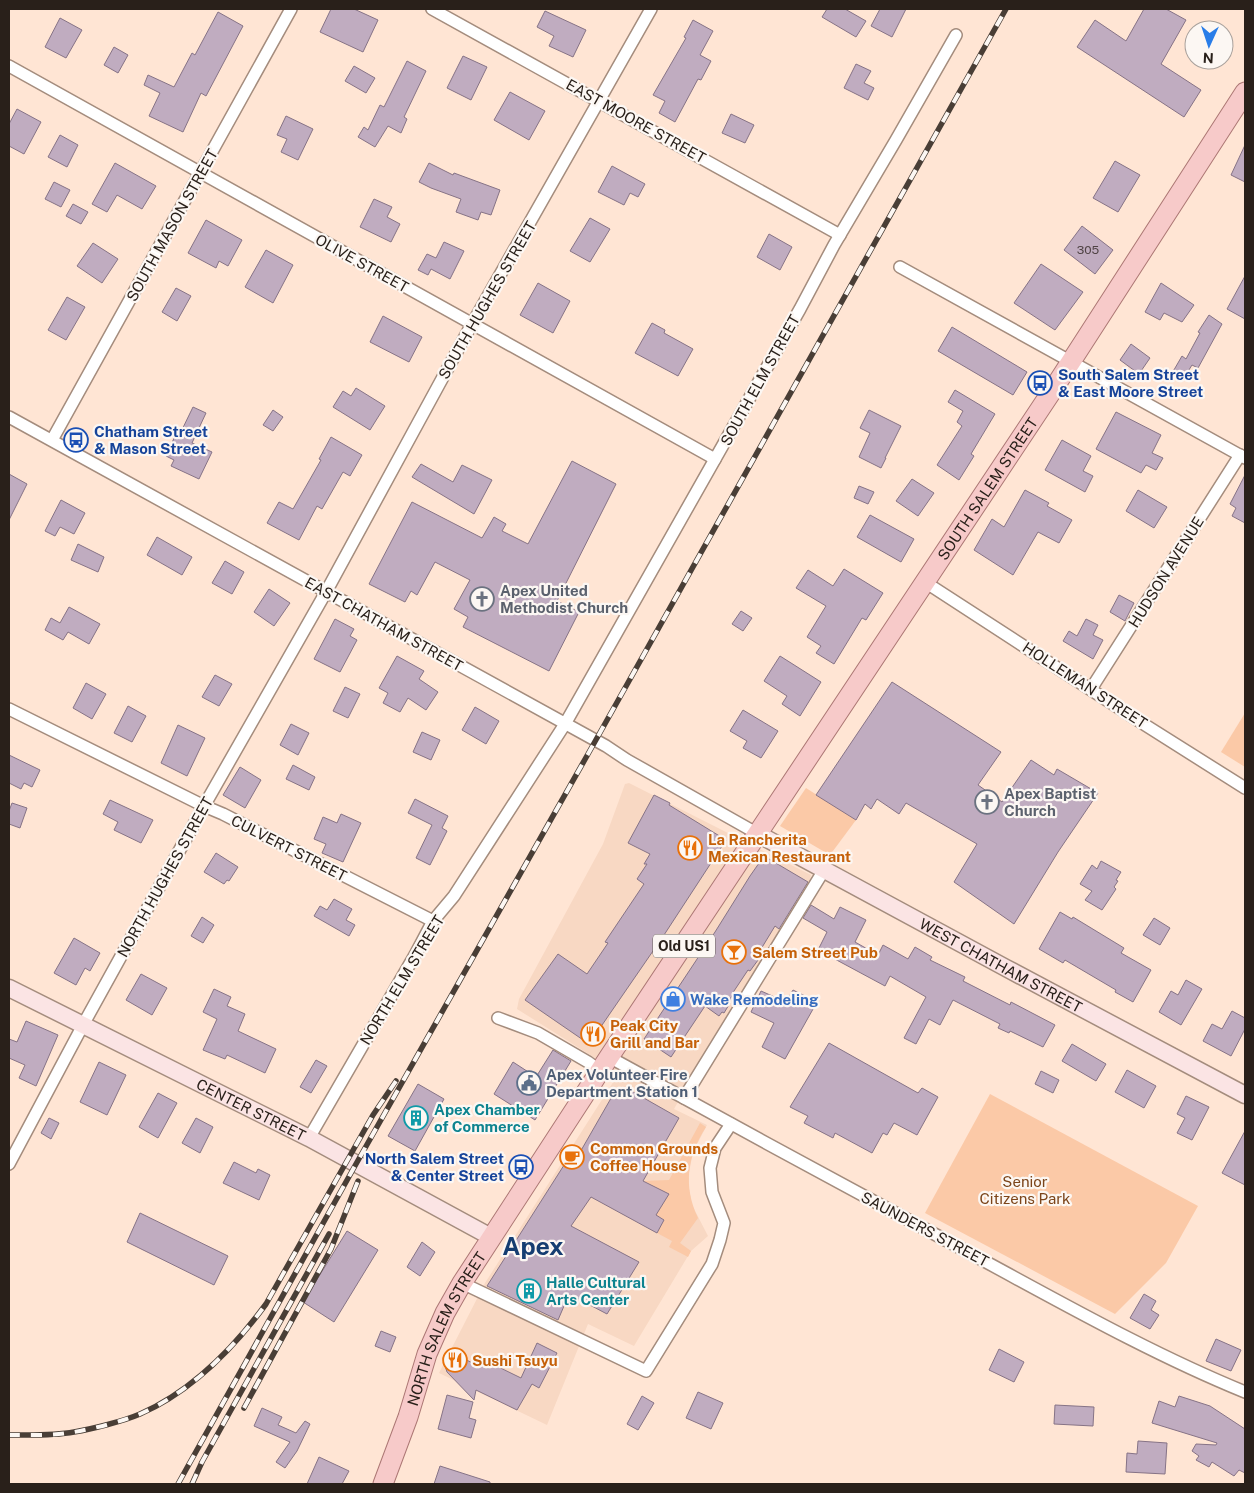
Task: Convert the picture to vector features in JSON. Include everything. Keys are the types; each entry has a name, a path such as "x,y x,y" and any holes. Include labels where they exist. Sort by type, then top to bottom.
{"main road":[{"name":"SOUTH SALEM STREET","path":"758,834 1071,362 1245,92"},
{"name":"NORTH SALEM STREET","path":"383,1484 408,1416 427,1354 445,1313 462,1283 490,1237 758,834"}],"street":[{"name":"SOUTH MASON STREET","path":"52,440 291,9"},
{"name":"EAST MOORE STREET","path":"432,9 840,235"},
{"name":"SOUTH HUGHES STREET","path":"326,592 473,324 651,9"},
{"name":"SOUTH ELM STREET","path":"565,724 716,459 840,235 956,35"},
{"name":"OLIVE STREET","path":"9,66 716,459"},
{"path":"900,267 1243,456"},
{"name":"EAST CHATHAM STREET","path":"9,417 612,750 758,834"},
{"name":"HUDSON AVENUE","path":"1091,689 1243,456"},
{"name":"HOLLEMAN STREET","path":"925,582 1245,788"},
{"name":"NORTH HUGHES STREET","path":"9,1164 83,1025 204,806 326,592"},
{"name":"CULVERT STREET","path":"9,709 223,814 433,922"},
{"name":"NORTH ELM STREET","path":"309,1138 433,922 454,896 565,724"},
{"name":"WEST CHATHAM STREET","path":"758,834 1245,1095"},
{"path":"684,1098 824,870"},
{"name":"CENTER STREET","path":"9,988 309,1138 490,1237"},
{"name":"SAUNDERS STREET","path":"498,1018 538,1033 588,1062 605,1064 684,1098 1098,1323 1198,1372 1245,1392"},
{"path":"462,1283 646,1372 712,1264 724,1223 712,1192 710,1168 715,1148 730,1124"}],"shaded area":[{"path":"629,783 811,875 809,886 674,1109 707,1125 693,1152 689,1173 689,1189 692,1205 708,1236 691,1251 634,1346 588,1324 547,1425 439,1373 485,1283 619,1073 517,1009 519,999 603,844 625,784"}],"green space":[{"path":"1245,713 1245,767 1221,752"},
{"path":"806,788 856,820 830,855 780,826"},
{"name":"Senior Citizens Park","path":"990,1094 1198,1206 1166,1263 1115,1314 925,1213"},
{"path":"700,1123 706,1127 695,1149 689,1171 690,1194 698,1218 680,1243 691,1251 688,1257 669,1247 672,1241 657,1233 664,1220 641,1207 668,1194 643,1181 669,1180"}],"building":[{"path":"331,9 354,9 378,20 363,52 320,32"},
{"path":"827,9 845,9 866,21 856,37 822,17"},
{"path":"880,9 906,9 892,37 871,26"},
{"path":"1144,9 1166,9 1186,20 1184,20 1184,24 1161,64 1201,90 1184,117 1077,47 1095,20 1126,41"},
{"path":"545,11 586,30 573,57 549,46 554,36 537,27"},
{"path":"218,12 243,26 206,96 201,93 183,132 149,116 160,93 144,85 148,75 174,87 192,53 195,55"},
{"path":"60,18 82,30 66,58 45,47"},
{"path":"693,20 713,31 700,55 711,61 701,80 698,79 675,122 659,113 665,101 653,95 686,38 684,37"},
{"path":"114,47 128,55 118,73 104,65"},
{"path":"463,56 487,67 471,100 447,88"},
{"path":"407,61 426,71 404,117 407,119 401,133 388,126 375,147 358,137 364,127 368,130 380,105 384,107"},
{"path":"856,64 871,71 864,83 874,88 868,100 844,88"},
{"path":"354,66 375,78 366,93 345,81"},
{"path":"510,92 545,111 529,140 494,120"},
{"path":"17,109 41,122 24,154 9,146 9,124"},
{"path":"731,114 754,125 745,143 722,133"},
{"path":"286,116 313,129 298,160 281,152 287,139 277,135"},
{"path":"60,135 78,145 67,167 48,157"},
{"path":"1245,145 1245,182 1231,175"},
{"path":"1115,161 1140,175 1118,212 1093,198"},
{"path":"115,163 156,186 142,209 117,195 107,212 92,204"},
{"path":"429,163 453,175 454,173 500,190 491,215 481,212 478,220 456,212 461,199 419,182"},
{"path":"612,166 645,184 638,197 630,193 624,205 598,192"},
{"path":"54,182 70,190 61,207 45,199"},
{"path":"374,199 392,207 387,217 400,224 391,242 360,227"},
{"path":"73,204 88,212 81,224 66,216"},
{"path":"590,218 610,229 590,262 570,251"},
{"path":"206,220 242,240 228,266 219,261 216,268 188,253"},
{"path":"1082,226 1113,250 1095,274 1064,250"},
{"path":"769,234 792,247 780,270 757,257"},
{"path":"444,242 464,251 450,279 431,269 428,275 418,270 427,254 436,258"},
{"path":"93,243 118,259 102,283 77,266"},
{"path":"266,250 293,265 273,303 245,287"},
{"path":"1041,264 1083,292 1055,330 1014,303"},
{"path":"1245,276 1245,319 1227,309"},
{"path":"538,283 570,301 553,333 520,315"},
{"path":"1161,283 1194,305 1182,322 1164,313 1160,320 1145,312"},
{"path":"176,288 191,296 177,321 162,312"},
{"path":"67,297 85,307 66,340 48,330"},
{"path":"1209,315 1222,324 1198,368 1192,365 1182,381 1171,375 1182,356 1186,359 1200,333 1198,332"},
{"path":"383,316 422,337 409,362 370,342"},
{"path":"652,323 665,330 664,333 693,349 678,376 635,353"},
{"path":"952,327 1027,372 1013,395 938,351"},
{"path":"1131,344 1150,358 1139,374 1120,360"},
{"path":"356,388 385,406 370,430 333,407 343,391 351,396"},
{"path":"955,390 995,414 971,454 974,456 959,480 937,465 962,426 957,422 963,411 948,402"},
{"path":"193,407 206,413 192,443 212,452 199,479 171,466 174,460 166,456 175,436 178,438"},
{"path":"273,410 283,417 273,431 263,425"},
{"path":"869,410 901,426 881,468 859,457 870,433 860,428"},
{"path":"1116,412 1161,435 1152,453 1163,458 1156,470 1146,465 1141,473 1096,449"},
{"path":"331,437 362,455 350,476 343,472 322,509 317,506 299,540 267,523 279,502 293,509 321,460 319,459"},
{"path":"1062,440 1091,456 1083,471 1093,476 1085,492 1045,470"},
{"path":"572,461 616,484 557,601 579,612 549,671 463,627 468,617 454,609 470,580 435,562 417,595 411,591 405,602 369,584 412,502 482,538 494,517 506,524 502,531 528,544"},
{"path":"421,464 453,482 462,465 492,480 474,514 412,477"},
{"path":"9,474 27,484 9,520"},
{"path":"1245,475 1245,523 1232,516 1236,508 1230,504"},
{"path":"912,479 934,493 918,516 896,501"},
{"path":"859,486 874,492 868,504 854,498"},
{"path":"1025,490 1049,503 1047,506 1072,520 1059,543 1038,532 1013,575 974,550 992,519 1004,527"},
{"path":"1138,490 1167,507 1154,528 1126,511"},
{"path":"61,500 85,513 74,534 60,527 55,536 45,531"},
{"path":"870,515 914,539 901,562 857,537"},
{"path":"157,537 192,557 182,575 147,555"},
{"path":"78,544 104,557 98,572 71,560"},
{"path":"225,561 244,572 232,594 212,583"},
{"path":"844,569 883,593 866,620 862,618 834,664 816,653 821,646 807,637 826,606 796,588 808,570 833,586"},
{"path":"269,589 290,603 274,626 254,612"},
{"path":"1119,595 1134,603 1125,621 1110,612"},
{"path":"69,607 100,624 89,644 68,632 63,640 45,630 51,618 60,623"},
{"path":"741,611 752,618 743,631 732,624"},
{"path":"335,619 354,629 350,636 357,640 340,672 314,659"},
{"path":"1086,619 1098,625 1093,635 1103,640 1093,659 1063,641 1069,631 1077,636"},
{"path":"397,656 424,671 419,679 438,692 426,710 408,698 400,712 383,703 388,693 379,688"},
{"path":"780,656 821,682 800,716 782,704 787,696 764,681"},
{"path":"215,675 232,684 219,706 202,697"},
{"name":"Apex Baptist Church","path":"892,682 1001,752 978,785 1002,802 1031,760 1054,775 1057,769 1098,793 1058,852 1014,924 954,882 977,844 906,803 899,814 877,799 871,809 865,804 856,820 816,795"},
{"path":"86,683 106,694 92,719 73,708"},
{"path":"345,687 360,694 348,718 333,711"},
{"path":"128,706 146,716 132,742 114,733"},
{"path":"475,707 499,721 486,744 462,730"},
{"path":"743,710 778,731 761,758 743,748 747,741 730,731"},
{"path":"291,724 309,733 298,755 280,745"},
{"path":"178,725 205,738 187,776 161,763"},
{"path":"422,732 440,740 431,760 413,752"},
{"path":"9,755 40,770 32,787 24,783 21,789 9,783"},
{"path":"293,765 315,777 309,790 286,779"},
{"path":"240,767 261,780 245,808 223,795"},
{"path":"654,795 670,803 669,805 726,840 589,1044 525,1000 558,954 587,974 608,943 605,942 644,884 637,879 647,864 644,864 650,854 628,843"},
{"path":"415,799 448,816 442,828 447,831 430,865 416,858 432,825 408,813"},
{"path":"110,800 153,820 141,843 114,830 118,822 103,814"},
{"path":"12,803 27,808 20,828 9,824 9,811"},
{"path":"341,814 361,823 343,862 322,853 326,844 314,839 323,817 337,823"},
{"path":"216,853 238,867 229,881 227,880 224,884 204,872"},
{"path":"764,856 808,882 779,929 775,926 758,954 761,956 750,971 748,970 734,991 724,1013 722,1012 719,1016 705,1006 671,1057 644,1039"},
{"path":"1101,861 1121,872 1116,880 1118,881 1114,887 1116,889 1102,910 1085,900 1092,891 1080,884 1092,865 1097,869"},
{"path":"334,899 352,909 346,920 355,925 349,936 314,916 320,906 327,910"},
{"path":"811,905 834,919 840,907 866,920 855,942 878,955 883,945 908,959 915,947 932,957 930,960 965,977 963,981 1010,1005 1011,1002 1055,1025 1043,1047 1010,1031 1009,1033 998,1028 1000,1024 953,1000 940,1025 929,1019 916,1044 904,1038 926,997 890,976 885,986 818,950 827,932 803,918"},
{"path":"1060,912 1072,919 1073,917 1124,948 1121,953 1151,970 1133,1002 1065,960 1063,963 1039,949"},
{"path":"202,917 214,925 203,943 191,936"},
{"path":"1154,918 1170,928 1160,945 1143,935"},
{"path":"74,938 100,953 90,971 85,968 76,985 54,973"},
{"path":"141,974 167,988 152,1015 126,1000"},
{"path":"1186,980 1202,989 1181,1025 1159,1012 1171,991 1178,995"},
{"path":"214,989 231,997 227,1006 245,1014 238,1031 276,1049 265,1073 227,1055 225,1059 203,1050 217,1019 203,1012"},
{"path":"793,990 817,1002 785,1059 762,1047 774,1023 751,1012 761,991 786,1002"},
{"path":"1232,1011 1245,1018 1245,1029 1231,1056 1203,1041 1212,1024 1222,1029"},
{"path":"26,1021 58,1035 36,1086 19,1078 25,1065 9,1058 9,1039 17,1042"},
{"path":"829,1043 918,1093 922,1088 938,1097 917,1135 894,1123 887,1135 883,1133 872,1153 835,1133 833,1138 804,1123 808,1116 790,1107"},
{"path":"1072,1044 1106,1064 1096,1081 1062,1061"},
{"name":"Apex Volunteer Fire Department Station 1","path":"553,1050 571,1061 535,1120 494,1094 513,1062 536,1077"},
{"path":"316,1060 327,1066 311,1093 300,1087"},
{"path":"99,1062 126,1075 107,1115 80,1102"},
{"path":"1127,1070 1156,1086 1144,1108 1115,1092"},
{"path":"1041,1071 1059,1080 1053,1093 1035,1084"},
{"name":"Apex Chamber of Commerce","path":"418,1084 444,1099 415,1151 388,1136"},
{"path":"628,1089 679,1118 643,1181 669,1194 656,1215 664,1220 657,1233 591,1197 571,1226 639,1262 607,1314 571,1295 567,1299 558,1320 487,1286 573,1151 579,1154 614,1093 623,1098"},
{"path":"158,1093 177,1103 158,1138 139,1127"},
{"path":"1186,1096 1209,1107 1192,1140 1177,1133 1185,1118 1177,1114"},
{"path":"49,1118 59,1123 51,1139 41,1133"},
{"path":"196,1118 213,1127 200,1153 182,1143"},
{"path":"1245,1131 1245,1185 1222,1173"},
{"path":"234,1162 256,1173 258,1169 270,1175 259,1200 223,1183"},
{"path":"140,1213 228,1256 214,1285 127,1242"},
{"path":"347,1231 378,1250 334,1322 303,1302"},
{"path":"422,1242 435,1252 420,1276 407,1267"},
{"path":"1144,1294 1156,1301 1151,1310 1159,1315 1150,1329 1130,1318"},
{"path":"381,1331 396,1337 390,1352 375,1346"},
{"path":"1216,1339 1241,1350 1231,1371 1206,1361"},
{"path":"537,1343 557,1353 539,1388 532,1384 517,1410 476,1390 474,1400 447,1372 445,1366 453,1357 461,1357 476,1365 480,1358 521,1378"},
{"path":"999,1349 1024,1362 1014,1382 989,1370"},
{"path":"698,1392 723,1403 711,1429 686,1418"},
{"path":"447,1395 473,1402 469,1418 476,1420 471,1438 438,1429"},
{"path":"642,1396 654,1403 638,1430 627,1424"},
{"path":"1179,1396 1210,1406 1245,1429 1245,1473 1239,1470 1234,1476 1212,1462 1209,1467 1196,1460 1199,1456 1192,1451 1196,1444 1216,1445 1217,1443 1152,1423 1159,1401 1175,1407"},
{"path":"1055,1405 1094,1407 1093,1426 1054,1424"},
{"path":"262,1408 282,1417 278,1425 296,1433 305,1421 310,1424 297,1451 285,1468 276,1462 290,1442 254,1426"},
{"path":"1138,1441 1167,1443 1165,1474 1126,1472 1127,1453 1137,1454"},
{"path":"319,1457 349,1471 342,1484 307,1484"},
{"path":"440,1466 490,1482 490,1484 434,1484"}],"railway":[{"path":"178,1484 1006,9"},
{"path":"9,1435 41,1435 81,1431 140,1414 159,1405 177,1393 210,1367 240,1337 266,1304 373,1115 396,1081"},
{"path":"244,1408 331,1249 358,1181"},
{"path":"192,1484 202,1462 329,1234"}],"place":[{"name":"South Salem Street & East Moore Street","path":"1040,383"},
{"name":"Chatham Street & Mason Street","path":"76,440"},
{"name":"Apex United Methodist Church","path":"482,599"},
{"name":"Apex Baptist Church","path":"987,802"},
{"name":"La Rancherita Mexican Restaurant","path":"690,848"},
{"name":"Salem Street Pub","path":"734,952"},
{"name":"Wake Remodeling","path":"673,999"},
{"name":"Peak City Grill and Bar","path":"593,1034"},
{"name":"Apex Volunteer Fire Department Station 1","path":"529,1083"},
{"name":"Apex Chamber of Commerce","path":"416,1118"},
{"name":"Common Grounds Coffee House","path":"572,1157"},
{"name":"North Salem Street & Center Street","path":"521,1167"},
{"name":"Halle Cultural Arts Center","path":"529,1291"},
{"name":"Sushi Tsuyu","path":"455,1360"}],"district":[{"name":"Apex","path":"533,1246"}]}
